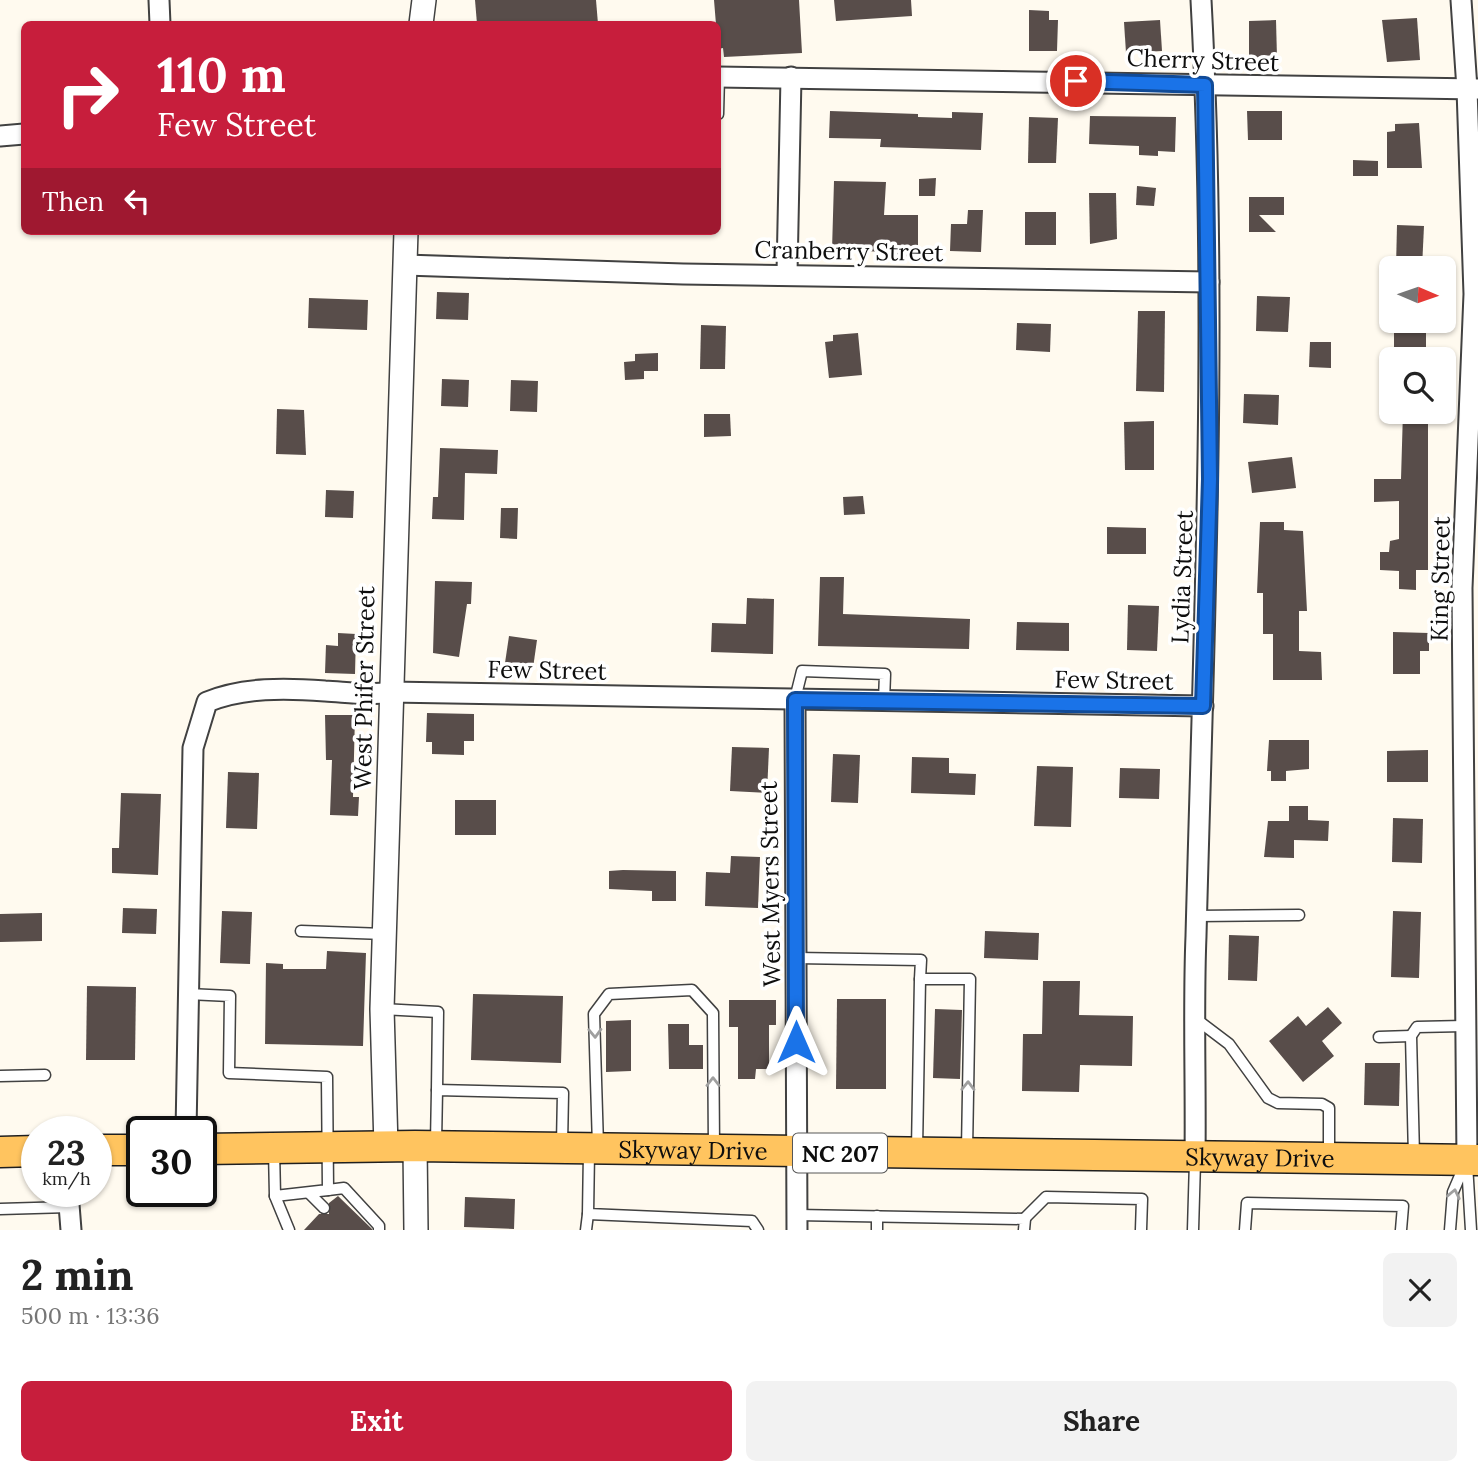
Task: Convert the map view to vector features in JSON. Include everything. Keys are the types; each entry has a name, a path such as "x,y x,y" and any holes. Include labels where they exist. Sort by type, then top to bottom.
{"main road":[{"name":"Skyway Drive","path":"217,1149 412,1146 1472,1160"},
{"path":"0,1152 21,1151"}],"street":[{"path":"159,0 160,21"},
{"path":"421,21 424,0"},
{"name":"Lydia Street","path":"1195,1157 1196,916 1210,479 1209,282 1201,0"},
{"name":"King Street","path":"1461,0 1473,89 1474,293 1462,588 1464,1026 1472,1160"},
{"name":"Cherry Street","path":"721,76 1473,89"},
{"path":"787,273 791,76"},
{"path":"1,130 21,133"},
{"name":"West Phifer Street","path":"406,235 382,1009 412,1146 416,1230"},
{"name":"Cranberry Street","path":"405,265 683,274 787,273 1209,282"},
{"name":"Few Street","path":"187,1004 193,748 207,702 233,691 312,690 376,694 390,692 1203,706"},
{"name":"West Myers Street","path":"795,700 797,1223"},
{"path":"186,1116 187,1004"},
{"path":"70,1207 71,1230"}],"lane":[{"path":"795,700 802,671 885,674 884,701"},
{"path":"1196,916 1299,915"},
{"path":"301,931 385,934"},
{"path":"796,958 921,960 917,1153"},
{"path":"920,979 970,979 967,1154"},
{"path":"586,1230 588,1214 583,1149 594,1014 609,994 692,990 713,1013 714,1151"},
{"path":"187,1004 230,996 229,1073 327,1077 328,1190"},
{"path":"382,1009 438,1012 437,1090 412,1146"},
{"path":"1196,1019 1229,1044 1268,1098 1278,1103 1322,1104 1329,1108 1328,1158"},
{"path":"1414,1160 1411,1036 1417,1027 1464,1026"},
{"path":"1378,1037 1411,1036"},
{"path":"0,1076 45,1074"},
{"path":"437,1090 563,1093 583,1149"},
{"path":"274,1148 275,1196 289,1230"},
{"path":"1192,1230 1195,1157"},
{"path":"1450,1230 1453,1192 1472,1160"},
{"path":"1471,1230 1472,1160"},
{"path":"275,1196 344,1188 379,1226 379,1230"},
{"path":"309,1193 324,1208"},
{"path":"1024,1230 1024,1219 1046,1197 1142,1199 1141,1230"},
{"path":"1245,1230 1247,1203 1403,1206 1401,1230"},
{"path":"0,1209 21,1206"},
{"path":"588,1214 752,1221 758,1230"},
{"path":"877,1216 877,1230"},
{"path":"797,1223 877,1216 1024,1219"}],"building":[{"path":"475,0 596,0 598,21 477,21"},
{"path":"714,0 799,0 802,53 724,57 721,48 721,21 716,21"},
{"path":"834,0 911,0 912,16 836,21"},
{"path":"1029,10 1049,11 1049,20 1058,20 1057,51 1029,51"},
{"path":"1417,18 1420,60 1387,62 1382,20"},
{"path":"1160,20 1162,51 1126,53 1124,22"},
{"path":"1276,20 1277,58 1249,59 1249,21"},
{"path":"830,111 952,118 952,112 983,113 981,150 880,147 881,139 829,138"},
{"path":"1247,111 1282,111 1282,140 1248,140"},
{"path":"1090,116 1176,117 1175,152 1158,151 1158,156 1139,155 1139,146 1089,144"},
{"path":"1029,117 1058,118 1056,163 1028,163"},
{"path":"1419,123 1422,168 1387,168 1387,132 1395,131 1395,124"},
{"path":"1353,160 1378,161 1378,176 1353,176"},
{"path":"936,178 935,196 919,196 919,179"},
{"path":"834,181 886,182 884,215 918,215 918,256 889,257 889,252 832,250"},
{"path":"1137,186 1156,188 1154,206 1136,205"},
{"path":"1089,193 1116,193 1117,239 1090,244"},
{"path":"1249,197 1284,197 1284,215 1259,215 1276,232 1249,232"},
{"path":"968,210 983,210 981,252 950,251 951,224 967,224"},
{"path":"1025,212 1056,212 1056,245 1025,245"},
{"path":"1397,225 1424,226 1423,256 1396,256"},
{"path":"437,292 469,293 468,320 436,319"},
{"path":"1257,296 1290,297 1288,332 1256,331"},
{"path":"309,298 368,300 367,330 308,328"},
{"path":"1138,311 1165,311 1164,392 1136,391"},
{"path":"1017,323 1051,324 1050,352 1016,350"},
{"path":"701,325 726,326 725,369 700,369"},
{"path":"858,333 862,375 829,378 825,342 833,341 833,335"},
{"path":"1394,333 1426,333 1426,347 1394,347"},
{"path":"1310,342 1331,342 1331,368 1309,367"},
{"path":"658,353 658,371 644,371 644,379 625,380 624,362 635,361 635,354"},
{"path":"442,379 469,380 468,407 441,406"},
{"path":"511,380 538,381 537,412 510,411"},
{"path":"1244,394 1279,395 1278,425 1243,423"},
{"path":"277,409 304,410 306,455 276,454"},
{"path":"704,414 730,414 731,436 704,437"},
{"path":"1154,421 1154,470 1125,470 1124,422"},
{"path":"1403,424 1428,424 1428,570 1416,570 1416,590 1399,589 1399,571 1380,570 1380,552 1389,552 1390,541 1399,539 1399,501 1374,502 1374,479 1401,479"},
{"path":"440,448 498,450 497,474 465,473 464,520 432,519 433,497 438,497"},
{"path":"1292,457 1296,488 1252,493 1248,462"},
{"path":"326,490 354,491 353,518 325,517"},
{"path":"863,496 865,514 844,515 843,497"},
{"path":"501,508 518,508 517,539 500,538"},
{"path":"1260,522 1284,522 1284,530 1303,531 1307,611 1299,611 1299,651 1321,652 1322,680 1273,680 1273,634 1263,634 1263,593 1257,593"},
{"path":"1107,527 1146,528 1146,554 1107,554"},
{"path":"820,577 844,577 843,614 970,619 969,649 818,646"},
{"path":"435,581 472,582 471,604 467,604 459,657 433,653"},
{"path":"747,598 774,599 773,654 711,652 712,623 746,624"},
{"path":"1128,605 1159,606 1157,651 1127,650"},
{"path":"1017,622 1069,623 1069,651 1016,650"},
{"path":"1393,632 1429,633 1429,651 1420,651 1420,674 1393,674"},
{"path":"338,633 356,634 355,674 325,673 326,645 338,646"},
{"path":"509,636 537,640 533,668 505,663"},
{"path":"427,713 474,714 474,741 464,741 464,755 432,754 432,742 426,742"},
{"path":"325,715 355,715 353,797 359,797 358,816 330,815 332,760 326,760"},
{"path":"1269,740 1309,740 1309,769 1286,771 1286,781 1271,781 1271,771 1267,771"},
{"path":"732,747 769,748 767,793 730,791"},
{"path":"1428,750 1428,782 1387,782 1387,751"},
{"path":"833,754 860,755 858,803 831,802"},
{"path":"912,757 949,758 949,773 976,774 975,795 911,793"},
{"path":"1037,766 1073,767 1071,827 1034,826"},
{"path":"1120,768 1160,769 1159,799 1119,798"},
{"path":"228,772 259,773 257,829 226,828"},
{"path":"121,793 161,794 158,875 112,873 112,848 119,848"},
{"path":"455,800 496,800 496,835 455,835"},
{"path":"1289,806 1308,806 1308,820 1329,821 1328,841 1294,840 1294,858 1264,857 1268,821 1289,821"},
{"path":"1393,818 1423,819 1422,863 1392,862"},
{"path":"731,856 760,857 758,908 705,906 706,872 730,873"},
{"path":"609,871 676,871 676,901 652,901 652,891 609,889"},
{"path":"123,908 157,909 156,934 122,933"},
{"path":"222,911 252,912 250,964 220,963"},
{"path":"1393,911 1421,912 1419,978 1391,977"},
{"path":"42,913 42,941 0,942 0,914"},
{"path":"985,931 1039,933 1038,960 984,958"},
{"path":"1229,935 1259,936 1257,981 1228,980"},
{"path":"327,951 366,953 363,1046 265,1044 266,963 283,964 283,969 326,969"},
{"path":"1043,981 1080,981 1079,1015 1133,1016 1132,1066 1080,1065 1079,1092 1022,1091 1023,1034 1042,1034"},
{"path":"87,986 136,987 135,1060 86,1060"},
{"path":"473,994 563,996 561,1063 471,1060"},
{"path":"837,999 886,999 886,1089 836,1089"},
{"path":"729,1000 776,1000 776,1025 769,1025 769,1069 756,1069 755,1079 738,1079 738,1027 729,1027"},
{"path":"1328,1007 1342,1023 1322,1041 1334,1056 1303,1082 1269,1041 1298,1016 1306,1026"},
{"path":"935,1009 962,1010 960,1079 933,1078"},
{"path":"631,1020 631,1071 606,1072 606,1021"},
{"path":"668,1024 689,1024 689,1045 703,1045 703,1069 669,1069"},
{"path":"1365,1063 1400,1063 1399,1106 1364,1105"},
{"path":"338,1196 372,1230 304,1230 319,1214 329,1214 329,1203"},
{"path":"465,1197 515,1199 514,1229 464,1227"}],"route":[{"path":"796,1042 797,888 793,769 795,700 1203,706 1210,479 1205,85 1076,81"}]}
